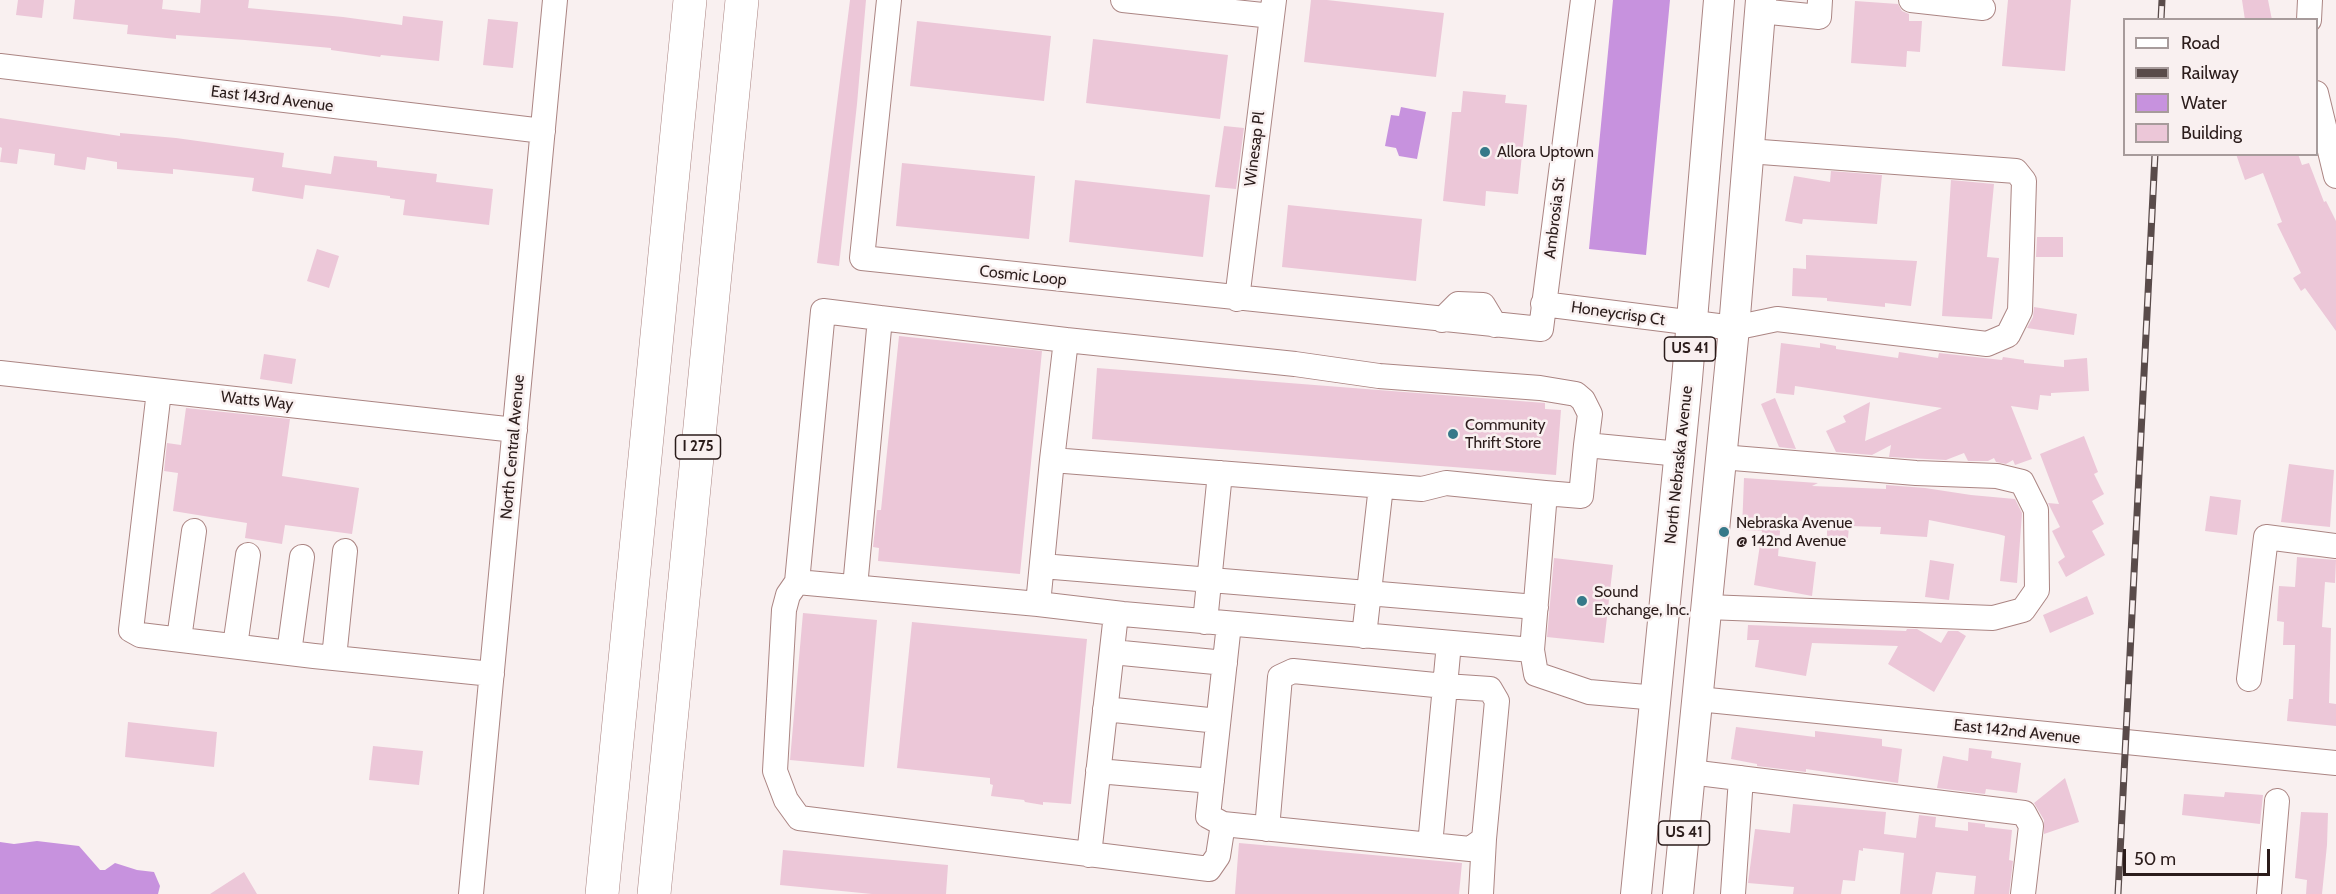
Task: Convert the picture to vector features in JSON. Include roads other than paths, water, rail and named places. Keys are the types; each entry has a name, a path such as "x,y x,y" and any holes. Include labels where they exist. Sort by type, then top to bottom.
{"highway":[{"path":"602,894 690,0"},
{"name":"I 275","path":"654,894 742,0"}],"main road":[{"name":"North Nebraska Avenue","path":"1636,894 1680,454 1719,0"},
{"name":"US 41","path":"1678,894 1734,328 1760,6"},
{"path":"1654,728 1668,709 1684,701 1698,699"}],"street":[{"name":"North Central Avenue","path":"471,894 555,0"},
{"name":"Cosmic Loop","path":"889,0 862,258 1442,320 1458,304 1483,305 1494,325 1541,329"},
{"path":"1123,0 1273,8"},
{"name":"Ambrosia St","path":"1541,329 1583,0"},
{"path":"1760,6 1819,17 1820,0"},
{"path":"1911,0 1983,8"},
{"path":"2309,18 2310,0"},
{"name":"Winesap Pl","path":"1237,299 1273,8"},
{"name":"East 143rd Avenue","path":"0,66 543,131"},
{"path":"2318,101 2336,176"},
{"name":"Honeycrisp Ct","path":"1543,304 1734,328 1777,319 1987,344 2008,336 2020,311 2024,181 2016,171 1748,151"},
{"path":"1052,460 1422,489 1446,483 1581,496 1590,414 1576,394 1540,388 1380,376 1295,364 1066,340 824,310 797,582 788,594 784,610 775,771 786,800 799,818 1209,869 1218,856 1223,824"},
{"path":"855,587 880,318"},
{"path":"1038,604 1066,340"},
{"name":"Watts Way","path":"0,373 515,430"},
{"path":"159,391 130,626 134,633 289,653 492,674"},
{"path":"1586,445 1680,454"},
{"path":"1707,607 1993,618 2023,610 2037,590 2036,510 2022,482 1997,476 1916,473 1721,457"},
{"path":"1205,622 1220,473"},
{"path":"1364,636 1381,486"},
{"path":"1545,493 1532,650 1536,674 1590,692 1656,698"},
{"path":"179,639 194,531"},
{"path":"2249,679 2266,537 2336,546"},
{"path":"334,658 345,551"},
{"path":"235,646 248,555"},
{"path":"289,653 302,557"},
{"path":"1042,566 1536,607"},
{"path":"797,582 1038,604 1116,614 1532,650"},
{"path":"1089,855 1116,614"},
{"path":"1229,624 1208,816 1223,824 1470,849 1485,839"},
{"path":"1430,845 1449,643"},
{"path":"1112,652 1225,663"},
{"path":"1267,829 1280,677 1293,671 1490,689 1497,701 1480,894"},
{"name":"East 142nd Avenue","path":"1698,699 2336,763"},
{"path":"1105,709 1218,721"},
{"path":"1098,771 1212,782"},
{"path":"1690,772 2024,813 2031,826 2023,894"},
{"path":"1733,894 1742,778"},
{"path":"2269,894 2277,801"}],"water":[{"path":"1613,0 1670,0 1646,255 1589,249"},
{"path":"1401,107 1426,112 1417,159 1399,156 1396,148 1385,146 1391,115 1399,116"},
{"path":"37,841 79,846 100,870 105,870 115,863 137,870 154,872 160,886 158,894 0,894 0,842 14,844"}],"railway":[{"path":"2161,18 2162,0"},
{"path":"2118,894 2155,156"}],"place":[{"name":"Allora Uptown","path":"1485,152"},
{"name":"Community Thrift Store","path":"1453,434"},
{"name":"Nebraska Avenue @ 142nd Avenue","path":"1724,532"},
{"name":"Sound Exchange, Inc.","path":"1582,601"}]}
